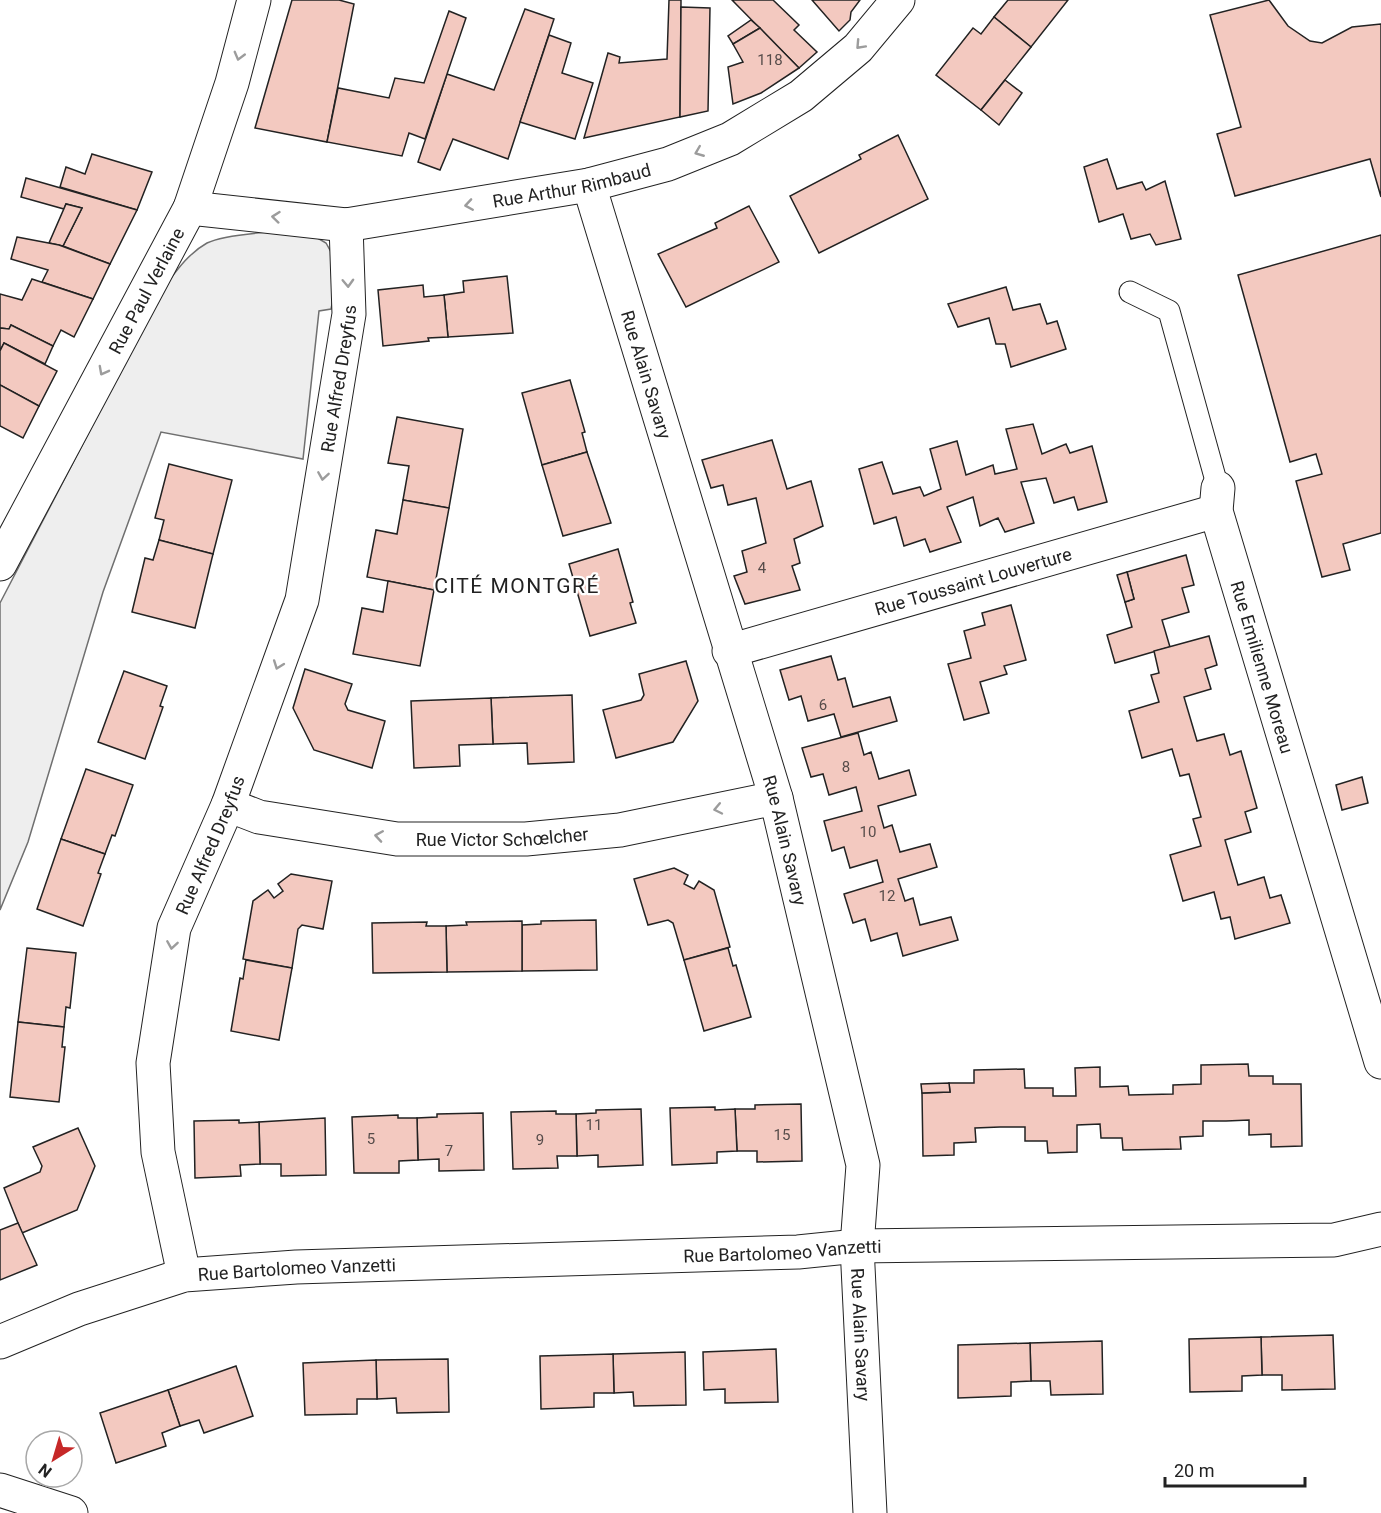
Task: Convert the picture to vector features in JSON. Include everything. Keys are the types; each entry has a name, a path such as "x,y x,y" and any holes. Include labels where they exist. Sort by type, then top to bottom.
{"street":[{"name":"Rue Paul Verlaine","path":"0,564 190,208 232,83 254,0"},
{"name":"Rue Arthur Rimbaud","path":"190,208 346,225 589,185 668,164 730,139 801,96 858,48 898,0"},
{"name":"Rue Alain Savary","path":"589,185 729,651 776,798 863,1165 857,1246 870,1513"},
{"name":"Rue Alfred Dreyfus","path":"184,1275 158,1152 153,1064 174,928 228,805 302,600 349,314 346,225"},
{"name":"Rue Toussaint Louverture","path":"729,651 1217,499"},
{"name":"Rue Emilienne Moreau","path":"1217,499 1381,1062"},
{"name":"Rue Victor Schœlcher","path":"228,805 259,817 397,839 526,839 620,830 776,798"},
{"name":"Rue Bartolomeo Vanzetti","path":"184,1275 296,1267 798,1252 857,1246 1334,1240 1381,1229"},
{"path":"0,1342 79,1309 184,1275"},
{"path":"0,1490 71,1513"}],"lane":[{"name":"Rue Emilienne Moreau","path":"1130,292 1169,311 1217,499"}],"shaded area":[{"path":"304,230 326,243 340,268 331,309 319,311 303,459 161,432 103,592 28,842 0,910 0,603 165,286 179,268 201,247 216,240 254,233"}],"building":[{"path":"292,0 339,0 354,4 327,142 255,128"},
{"path":"669,0 681,0 680,117 584,138 608,53 620,57 619,63 667,59"},
{"path":"732,0 773,0 799,25 794,30 817,52 799,68"},
{"path":"812,0 860,0 851,12 850,20 839,31"},
{"path":"1008,0 1068,0 1031,47 994,17"},
{"path":"1269,0 1288,26 1310,41 1322,43 1352,27 1381,24 1381,197 1370,159 1235,196 1217,134 1241,127 1210,15"},
{"path":"681,7 710,8 708,111 680,117"},
{"path":"525,9 554,19 508,159 453,139 440,170 418,162 447,74 494,90"},
{"path":"449,11 466,18 425,139 409,133 402,156 327,142 338,88 389,98 395,78 424,83"},
{"path":"994,17 1031,47 981,110 936,75 973,28 981,34"},
{"path":"751,20 760,28 733,44 728,36"},
{"path":"760,28 799,68 761,93 733,104 728,67 743,62 733,44"},
{"path":"549,35 571,43 562,73 593,83 575,139 520,122"},
{"path":"1005,80 1022,93 999,125 981,110"},
{"path":"898,135 928,199 819,253 790,196 861,159 859,155"},
{"path":"92,154 152,172 137,210 60,187 66,167 85,174"},
{"path":"1107,159 1117,189 1142,182 1146,190 1165,181 1181,239 1156,245 1150,234 1131,239 1123,214 1099,222 1084,167"},
{"path":"26,178 137,210 110,264 63,246 82,208 66,204 64,209 21,197"},
{"path":"66,204 82,208 63,246 49,243"},
{"path":"749,206 779,262 686,307 658,254 717,228 715,223"},
{"path":"1381,235 1381,533 1343,544 1350,570 1322,577 1296,481 1322,474 1316,454 1290,462 1238,275"},
{"path":"17,237 59,245 110,264 93,299 42,282 48,270 11,259"},
{"path":"507,276 513,333 448,337 444,295 464,292 463,281"},
{"path":"32,279 93,299 74,337 61,330 53,346 11,325 9,329 0,328 0,294 22,300"},
{"path":"423,285 424,297 444,295 448,337 383,346 378,290"},
{"path":"1006,287 1013,310 1040,304 1047,324 1057,321 1066,349 1011,367 1005,344 996,344 989,318 958,327 948,304"},
{"path":"11,325 53,346 45,364 4,343 0,351 0,328 9,329"},
{"path":"4,343 57,371 39,406 0,385 0,351"},
{"path":"570,380 585,432 582,433 587,452 542,465 522,393"},
{"path":"0,385 39,406 23,438 0,426"},
{"path":"397,417 463,429 449,508 403,500 409,466 388,463"},
{"path":"1033,424 1042,454 1066,444 1070,453 1092,446 1107,502 1078,510 1074,497 1054,503 1046,478 1021,482 1034,523 1005,532 998,518 980,526 973,497 947,507 961,542 930,552 925,539 904,546 896,517 874,524 859,469 882,462 893,494 920,487 924,496 941,489 930,449 957,441 966,475 993,465 995,474 1017,469 1006,429"},
{"path":"772,440 787,489 811,481 823,526 794,539 800,563 792,566 800,590 745,604 734,576 747,572 742,551 766,543 756,498 728,505 723,485 711,488 702,460"},
{"path":"587,452 611,523 563,536 542,465"},
{"path":"169,464 232,480 213,554 159,540 164,520 155,518"},
{"path":"403,500 449,508 434,590 367,577 376,530 397,534"},
{"path":"159,540 213,554 195,628 132,612 145,558 153,560"},
{"path":"618,549 633,602 630,603 636,623 590,636 569,564"},
{"path":"1186,555 1194,585 1182,588 1189,612 1162,620 1170,647 1115,663 1107,635 1132,627 1125,602 1134,599 1127,572"},
{"path":"1127,572 1134,599 1125,602 1117,575"},
{"path":"388,581 434,590 420,666 353,654 362,608 383,612"},
{"path":"1011,605 1026,660 1004,666 1007,674 980,682 989,713 964,720 948,664 971,658 964,631 985,625 982,613"},
{"path":"1209,636 1217,665 1205,669 1211,689 1184,697 1197,741 1224,734 1230,755 1241,751 1257,808 1245,812 1251,832 1225,840 1238,885 1264,877 1270,898 1281,895 1290,923 1235,939 1230,917 1221,919 1214,892 1183,901 1170,855 1201,846 1193,819 1201,817 1189,774 1180,776 1172,749 1142,758 1129,711 1159,702 1151,675 1159,673 1154,651"},
{"path":"831,656 838,680 845,678 853,707 890,697 897,721 841,737 834,714 808,721 801,696 789,700 780,670"},
{"path":"686,661 698,701 673,742 616,758 603,710 641,700 644,695 639,674"},
{"path":"305,669 352,684 345,704 348,710 385,721 372,768 314,750 293,708"},
{"path":"124,671 167,686 160,706 163,707 145,759 98,742"},
{"path":"572,695 574,762 528,764 527,743 493,744 491,698"},
{"path":"491,698 493,744 459,745 460,766 414,768 411,701"},
{"path":"858,733 864,755 871,752 879,779 909,770 916,795 878,806 884,828 892,825 900,852 930,844 937,867 898,879 905,901 913,898 920,925 951,917 958,940 903,956 897,933 871,941 865,919 853,923 844,894 883,882 877,860 850,868 844,847 832,851 824,821 862,811 856,787 829,795 823,774 811,777 802,748"},
{"path":"86,769 133,785 115,836 112,835 105,854 61,839"},
{"path":"1362,777 1368,803 1342,810 1336,785"},
{"path":"61,839 105,854 98,873 101,874 83,926 37,909"},
{"path":"674,868 688,875 684,884 694,889 699,881 714,890 730,947 684,960 673,923 668,920 648,925 634,879"},
{"path":"291,874 332,881 323,929 302,925 298,929 292,968 243,959 253,901 268,890 274,898 283,891 278,884"},
{"path":"596,920 597,970 522,971 522,925 541,924 541,921"},
{"path":"522,921 522,971 447,972 446,926 467,925 466,922"},
{"path":"427,922 426,926 446,926 447,972 373,973 372,923"},
{"path":"27,948 76,953 70,1008 66,1007 64,1027 18,1022"},
{"path":"728,948 733,966 736,965 751,1017 704,1031 684,960"},
{"path":"246,960 292,968 279,1040 231,1031 240,978 243,979"},
{"path":"18,1022 64,1027 62,1047 65,1047 59,1102 10,1097"},
{"path":"1248,1064 1249,1076 1273,1076 1273,1084 1301,1084 1302,1146 1271,1147 1271,1134 1249,1135 1249,1120 1203,1121 1203,1136 1180,1137 1181,1149 1123,1150 1122,1138 1101,1138 1100,1124 1077,1125 1077,1152 1048,1153 1047,1141 1025,1141 1025,1127 1000,1127 975,1128 976,1142 954,1143 954,1155 923,1156 922,1093 950,1092 949,1083 974,1083 974,1070 1024,1069 1025,1088 1053,1088 1053,1096 1076,1096 1075,1068 1100,1067 1100,1087 1128,1086 1129,1095 1173,1094 1173,1085 1201,1084 1201,1065"},
{"path":"949,1083 950,1092 922,1093 921,1084"},
{"path":"801,1104 802,1161 757,1162 757,1151 737,1151 735,1109 755,1109 755,1105"},
{"path":"715,1107 715,1110 735,1109 737,1151 717,1152 717,1163 672,1165 670,1108"},
{"path":"641,1109 643,1165 598,1167 598,1155 577,1156 576,1114 596,1113 596,1110"},
{"path":"556,1111 556,1114 576,1114 577,1156 557,1156 558,1168 513,1169 511,1112"},
{"path":"483,1113 484,1170 439,1171 439,1159 418,1160 417,1118 437,1117 437,1114"},
{"path":"398,1115 398,1118 417,1118 418,1160 399,1161 399,1173 354,1173 352,1117"},
{"path":"325,1118 326,1175 281,1176 281,1164 260,1164 259,1122"},
{"path":"239,1120 239,1123 259,1122 260,1164 240,1165 241,1176 195,1178 194,1121"},
{"path":"78,1128 95,1166 77,1210 22,1233 4,1188 40,1172 42,1166 33,1147"},
{"path":"18,1223 37,1265 0,1280 0,1230"},
{"path":"1333,1335 1335,1389 1282,1390 1282,1375 1262,1375 1261,1337"},
{"path":"1261,1337 1262,1375 1242,1376 1242,1391 1190,1392 1189,1339"},
{"path":"1102,1341 1103,1394 1051,1395 1050,1381 1031,1381 1030,1343"},
{"path":"1030,1343 1031,1381 1011,1382 1011,1396 958,1398 958,1345"},
{"path":"776,1349 778,1402 725,1403 725,1389 704,1390 703,1352"},
{"path":"685,1352 686,1405 634,1406 633,1392 614,1393 613,1354"},
{"path":"613,1354 614,1393 594,1393 594,1407 541,1409 540,1356"},
{"path":"448,1359 449,1412 397,1413 396,1398 377,1399 376,1360"},
{"path":"376,1360 377,1399 357,1399 357,1414 305,1415 303,1363"},
{"path":"236,1366 253,1416 204,1433 199,1420 180,1426 168,1390"},
{"path":"168,1390 180,1426 162,1433 166,1446 116,1463 100,1413"}],"district":[{"name":"CITÉ MONTGRÉ","path":"517,586"}]}
